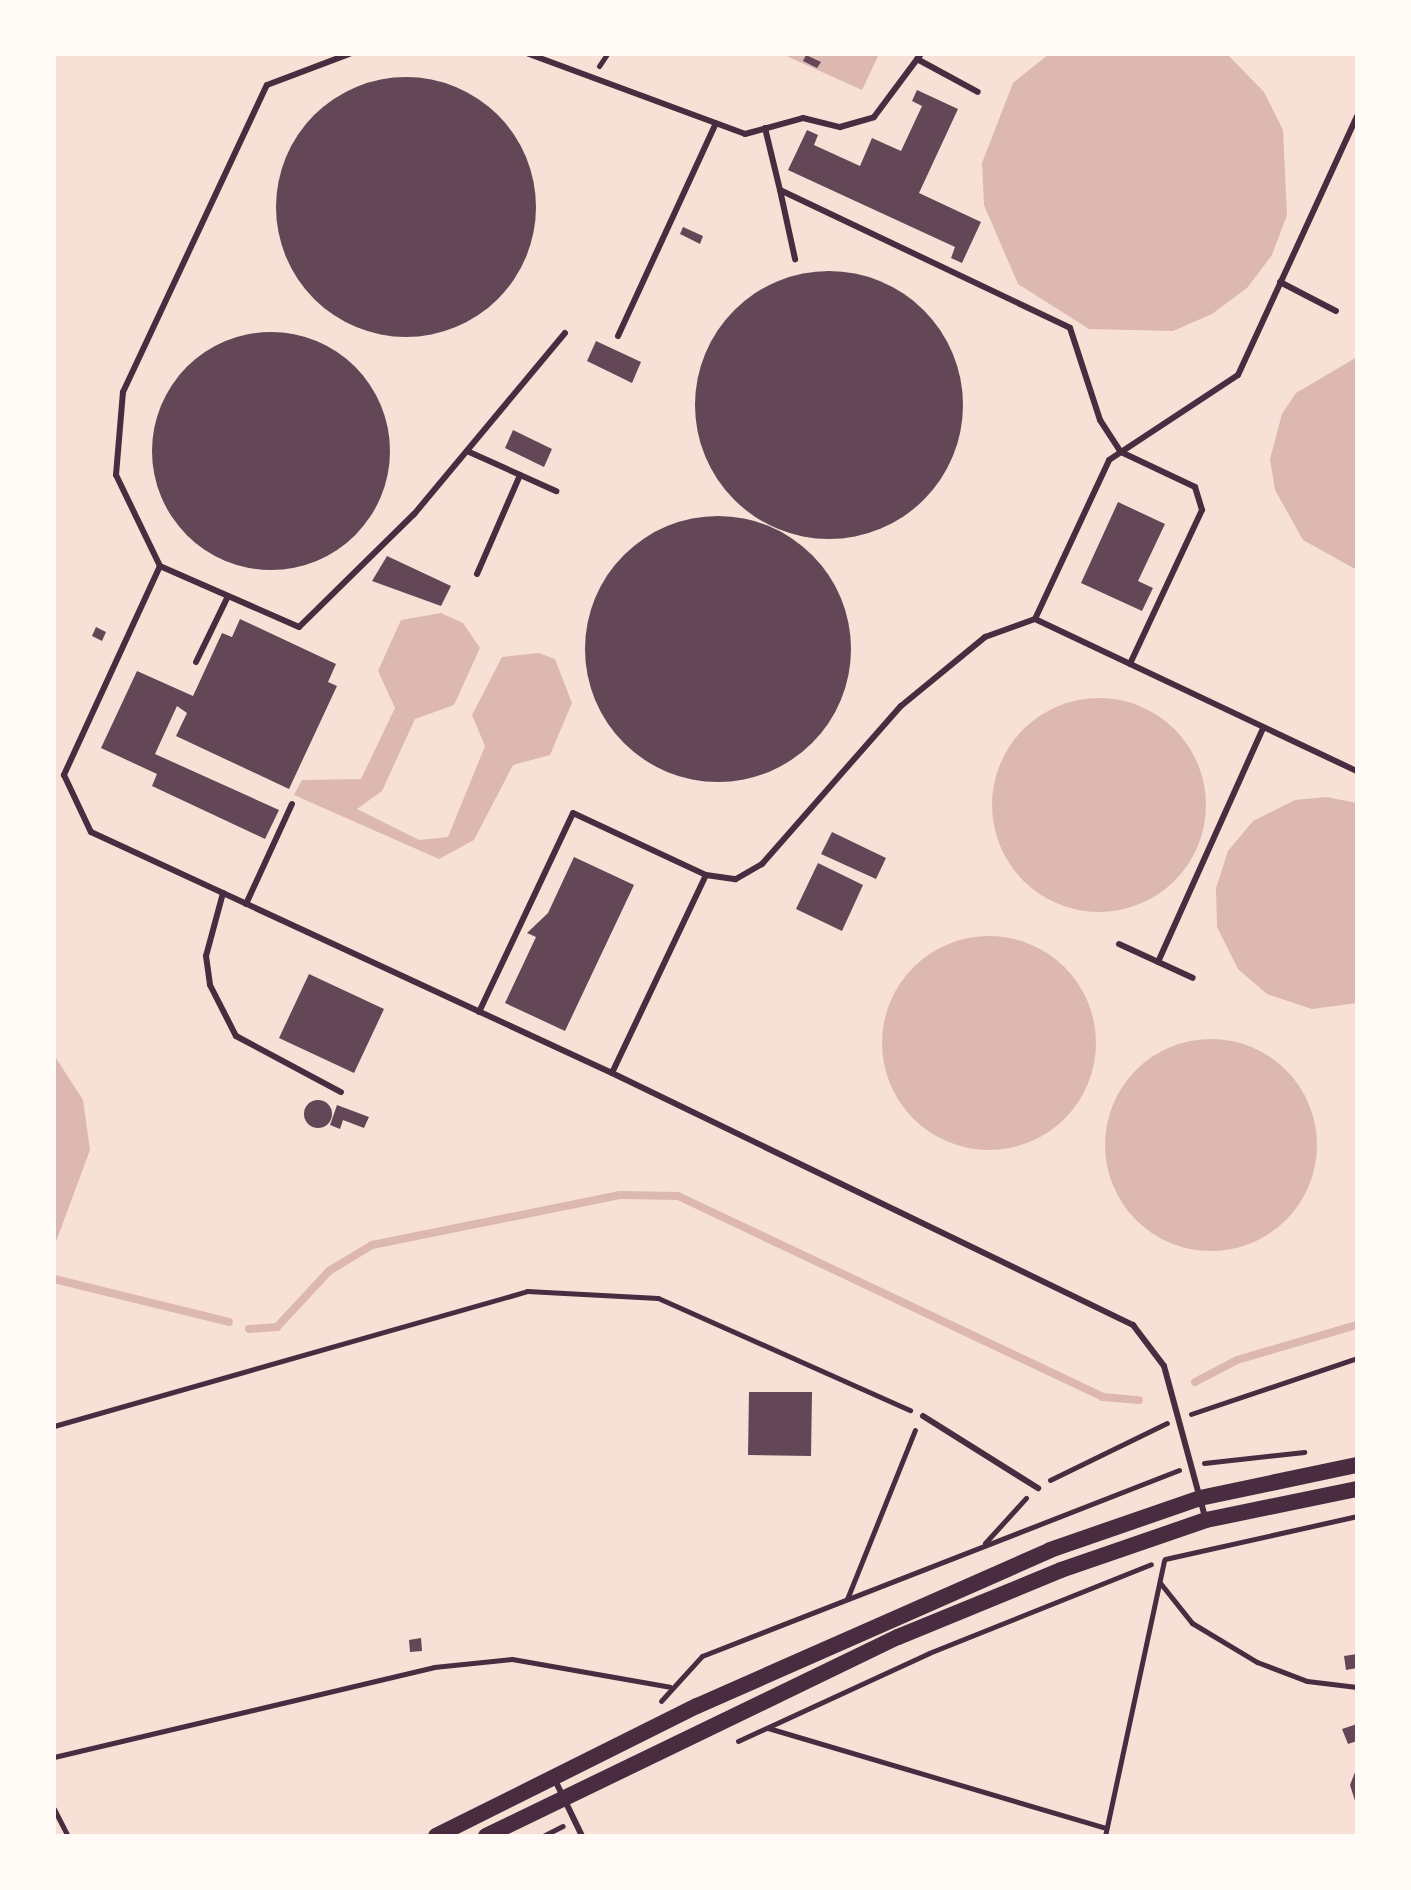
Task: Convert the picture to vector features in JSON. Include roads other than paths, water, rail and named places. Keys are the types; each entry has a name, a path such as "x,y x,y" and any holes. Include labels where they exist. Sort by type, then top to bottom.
{"main road":[{"path":"436,1836 552,1775 889,1617 1200,1498 1357,1465"},
{"path":"486,1836 562,1796 898,1637 1206,1520 1357,1489"}],"lane":[{"path":"349,54 267,85 123,392 116,475 160,566 299,627 467,451 565,333"},
{"path":"529,54 745,134 803,118 840,127 874,117 919,57 978,92"},
{"path":"1035,619 1109,460 1238,375 1357,116"},
{"path":"618,336 716,123"},
{"path":"765,128 795,259"},
{"path":"780,190 1070,328 1100,420 1121,452 1195,487 1202,510 1130,664"},
{"path":"1280,282 1336,311"},
{"path":"467,451 556,491"},
{"path":"477,574 520,475"},
{"path":"160,566 64,775 91,832 612,1073 1133,1325 1164,1366 1181,1417 1206,1520"},
{"path":"196,662 228,596"},
{"path":"479,1012 573,813 706,875 736,879 762,864 901,706 985,637 1035,619 1357,771"},
{"path":"1158,962 1263,728"},
{"path":"246,904 292,804"},
{"path":"612,1073 706,875"},
{"path":"223,893 206,956 210,985 236,1036 341,1092"},
{"path":"1119,944 1193,978"},
{"path":"923,1416 1038,1488"},
{"path":"552,1775 582,1836"}],"waterway":[{"path":"249,1329 277,1327 329,1271 372,1245 620,1195 678,1196 1103,1397 1139,1400"},
{"path":"54,1279 229,1322"},
{"path":"1195,1382 1237,1360 1357,1325"}]}
